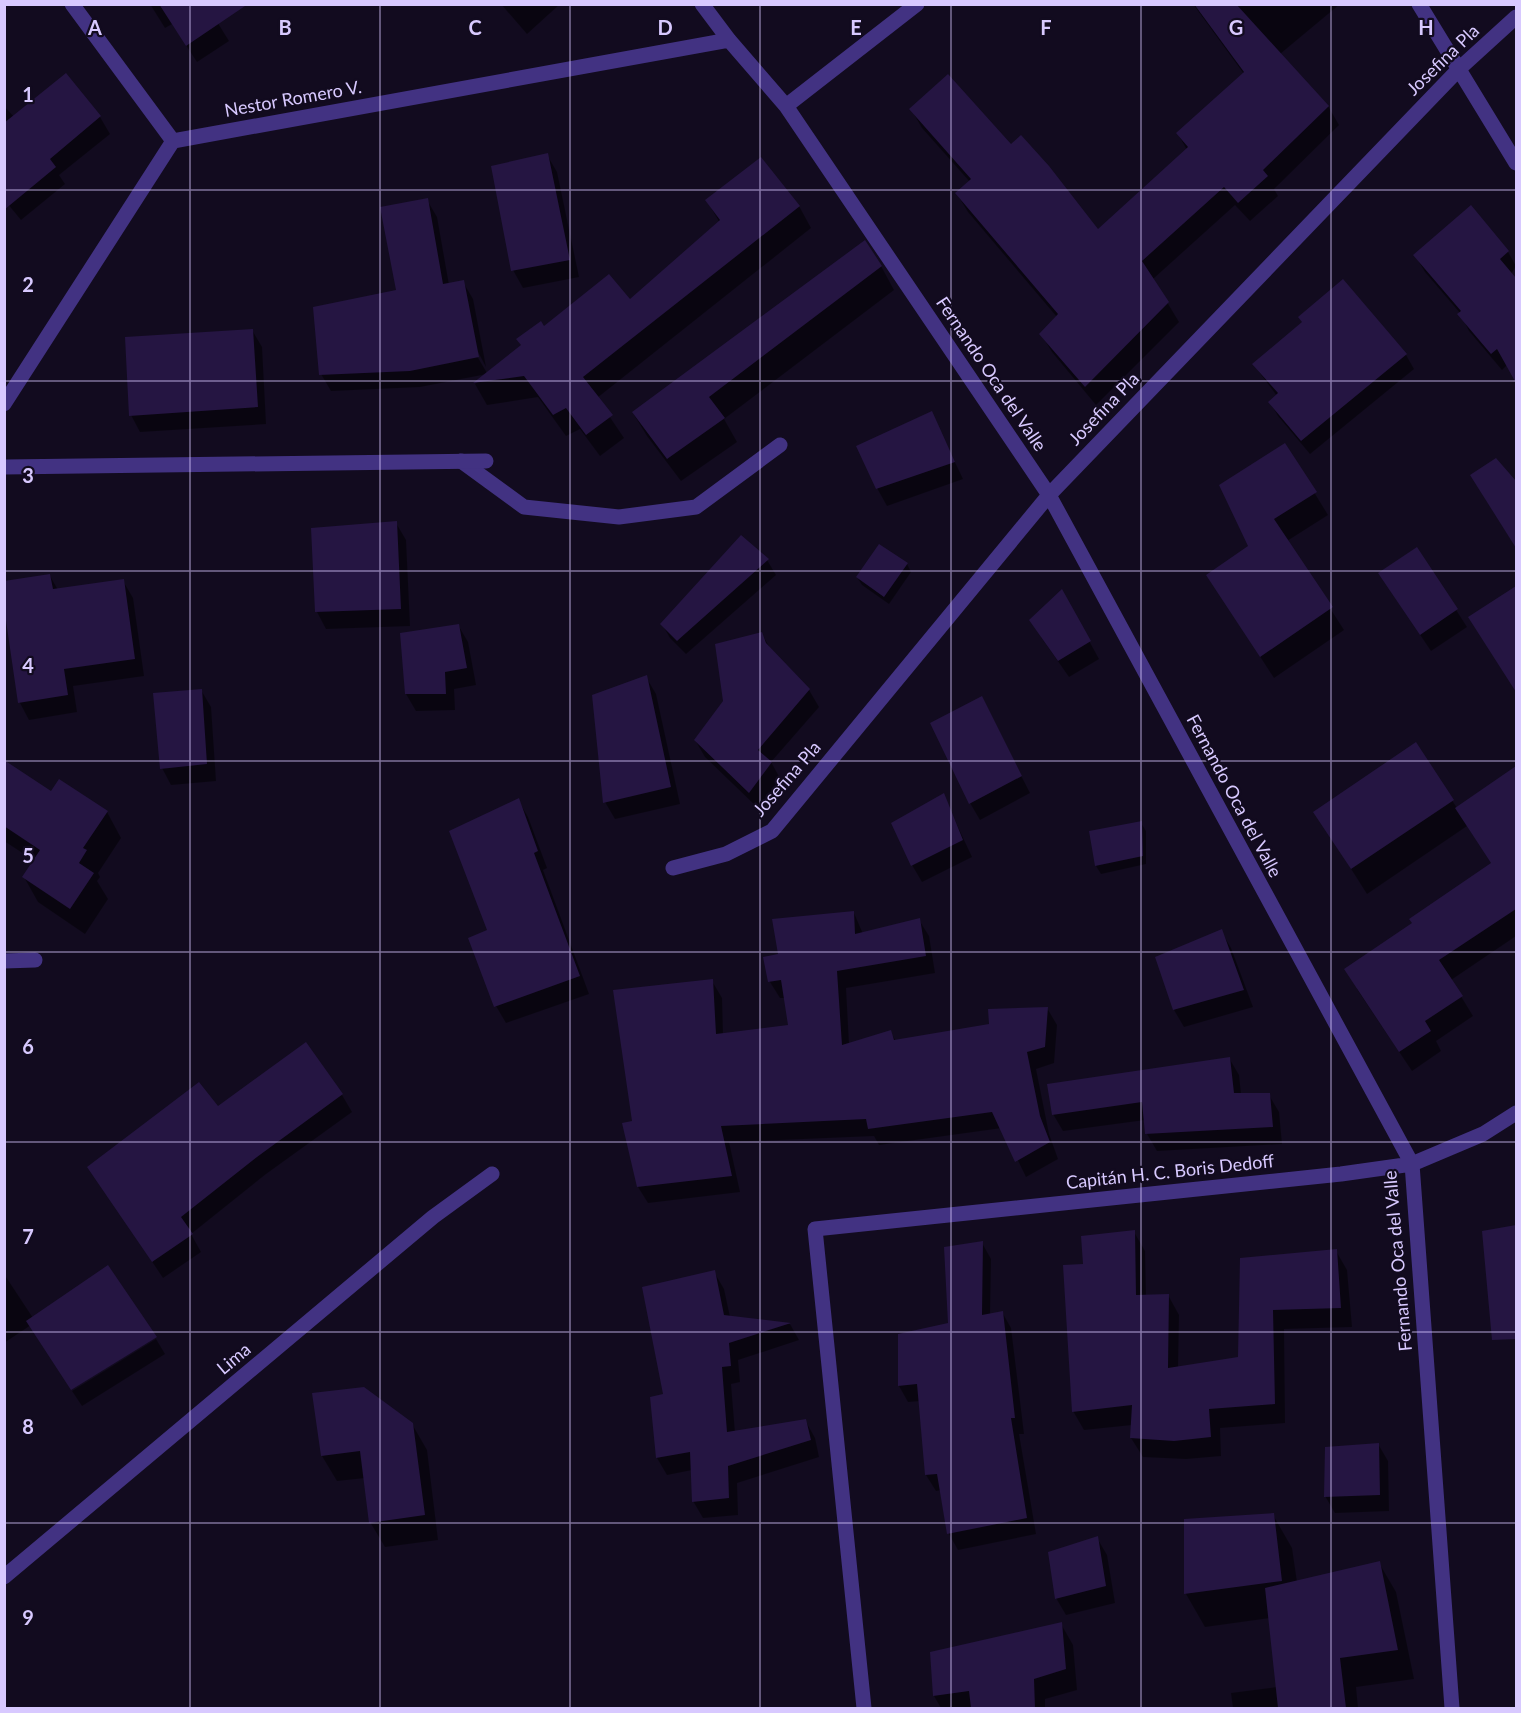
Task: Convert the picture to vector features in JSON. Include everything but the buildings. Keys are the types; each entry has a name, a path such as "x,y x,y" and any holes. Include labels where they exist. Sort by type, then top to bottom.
{"street":[{"path":"4,404 173,141 72,4"},
{"name":"Fernando Oca del Valle","path":"702,4 729,40 786,106 1049,495 1412,1164 1452,1708"},
{"path":"786,106 917,4"},
{"path":"1419,4 1516,163"},
{"name":"Josefina Pla","path":"674,868 726,854 772,831 1049,495 1460,68 1516,17"},
{"name":"Nestor Romero V.","path":"173,141 729,40"},
{"path":"461,461 524,507 619,517 696,507 780,445"},
{"path":"4,467 486,461"},
{"path":"4,961 35,960"},
{"name":"Capitán H. C. Boris Dedoff","path":"864,1708 815,1229 1341,1174 1412,1164 1483,1134 1516,1113"},
{"name":"Lima","path":"4,1577 433,1217 492,1174"}]}
